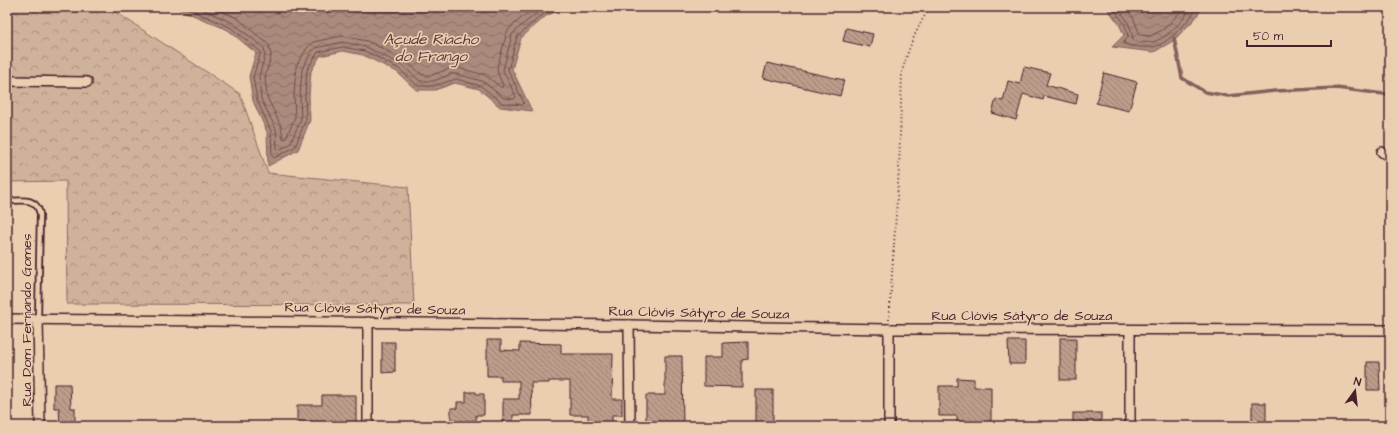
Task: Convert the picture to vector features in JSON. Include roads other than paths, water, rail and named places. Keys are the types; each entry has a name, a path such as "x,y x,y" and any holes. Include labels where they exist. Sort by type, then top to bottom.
{"street":[{"path":"7,81 87,82"},
{"name":"Rua Clóvis Sátyro de Souza","path":"7,319 889,329 1390,330"},
{"name":"Rua Dom Fernando Gomes","path":"38,319 40,426"},
{"path":"368,322 368,426"},
{"path":"629,325 630,426"},
{"path":"889,329 889,426"},
{"path":"1130,330 1130,426"}],"lane":[{"name":"Rua Dom Fernando Gomes","path":"7,201 29,201 38,207 40,214 38,319"}],"water":[{"name":"Açude Riacho do Frango","path":"174,7 566,7 546,16 521,38 512,69 532,111 500,107 479,89 455,83 435,90 416,90 397,72 363,55 343,51 320,56 311,71 309,96 310,120 298,150 268,166 267,132 253,101 249,76 256,53 228,30"},
{"path":"1106,7 1203,7 1194,20 1173,41 1154,52 1112,47 1124,35 1119,24"}],"waterway":[{"path":"1174,38 1182,78 1205,92 1228,96 1275,91 1336,88 1384,94 1390,97"}]}
